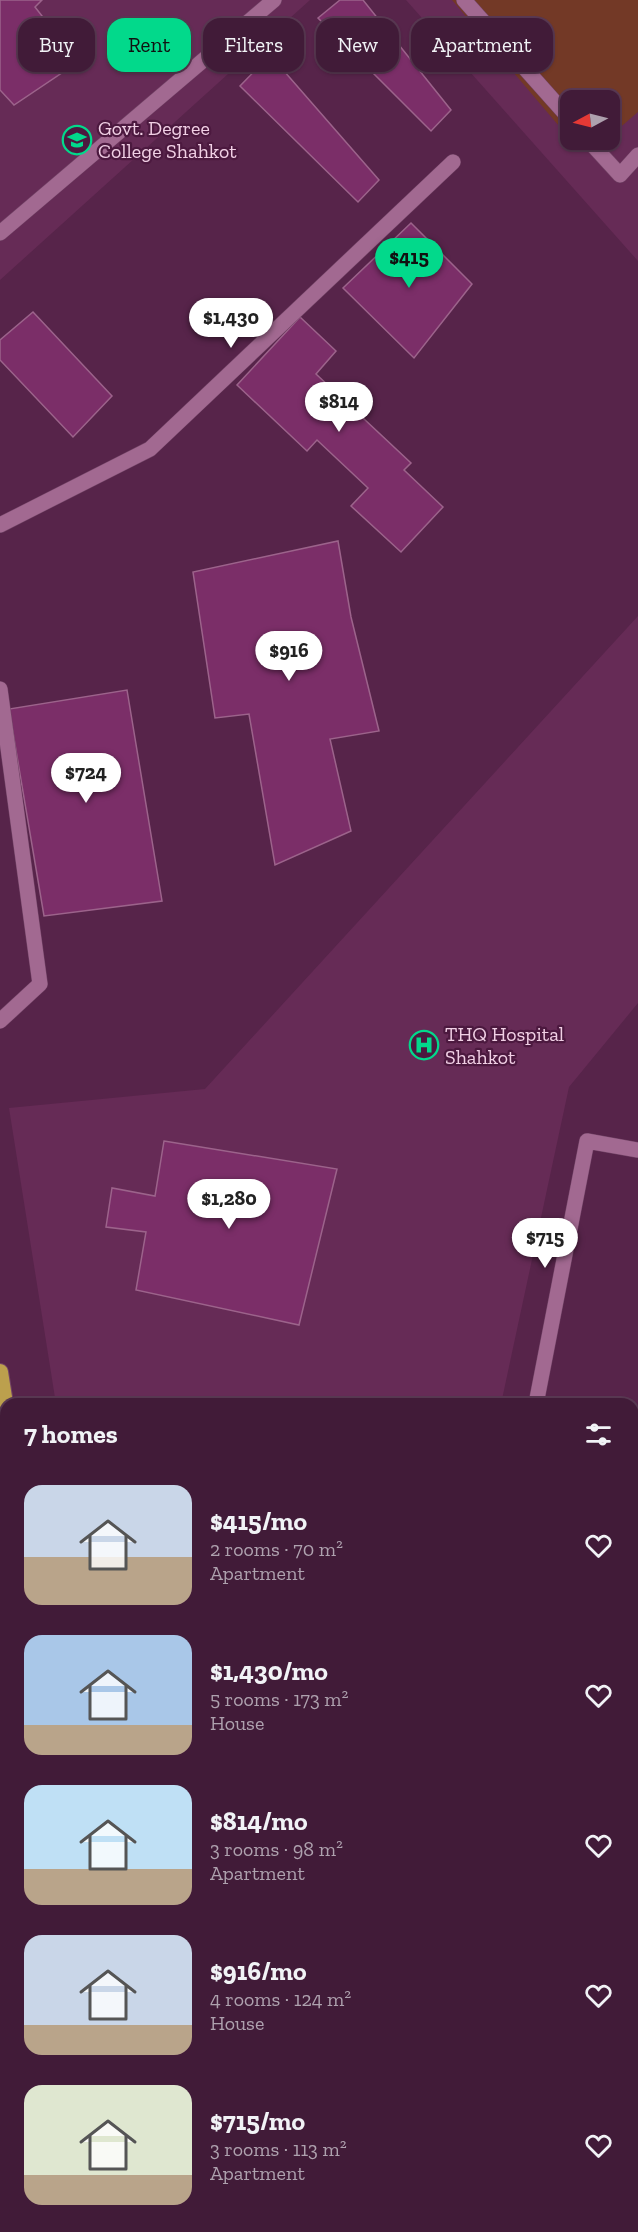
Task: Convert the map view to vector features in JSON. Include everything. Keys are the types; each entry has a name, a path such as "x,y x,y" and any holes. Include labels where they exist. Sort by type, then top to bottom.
{"highway":[{"path":"0,1372 4,1398"}],"street":[{"path":"0,233 274,0"},
{"path":"464,0 560,108"},
{"path":"597,150 620,175 638,155"},
{"path":"0,525 150,449 453,162"},
{"path":"0,689 40,984 0,1021"},
{"path":"537,1398 587,1141 638,1150"}],"shaded area":[{"name":"Govt. Degree College Shahkot","path":"0,0 310,0 290,18 203,18 203,72 230,72 0,280"},
{"path":"406,0 638,0 638,261 470,72 553,72 553,18 422,18"},
{"path":"452,0 638,0 638,112 620,128 620,90 560,90 560,127 513,72 553,72 553,18 467,18"},
{"name":"THQ Hospital Shahkot","path":"638,616 638,1003 569,1087 502,1398 55,1398 9,1108 205,1089"}],"building":[{"path":"0,0 42,0 35,7 44,18 18,18 18,72 63,72 14,105 0,90"},
{"path":"340,0 363,0 377,18 318,18"},
{"path":"399,45 411,60 411,72 421,72 451,110 431,131 372,72 399,72"},
{"path":"254,72 285,72 379,180 358,202 240,86"},
{"path":"411,223 472,284 414,358 343,288"},
{"path":"33,312 112,396 73,437 0,360 0,340"},
{"path":"300,317 336,351 316,374 411,463 404,470 443,507 401,552 351,506 368,488 317,440 307,451 237,385"},
{"path":"338,541 351,617 379,731 330,739 351,831 275,865 249,714 215,718 193,572"},
{"path":"127,690 162,901 44,916 9,709"},
{"path":"164,1141 337,1169 299,1325 136,1290 146,1232 106,1227 112,1188 155,1196"}],"place":[{"name":"Govt. Degree College Shahkot","path":"77,140"},
{"name":"THQ Hospital Shahkot","path":"424,1045"}]}
